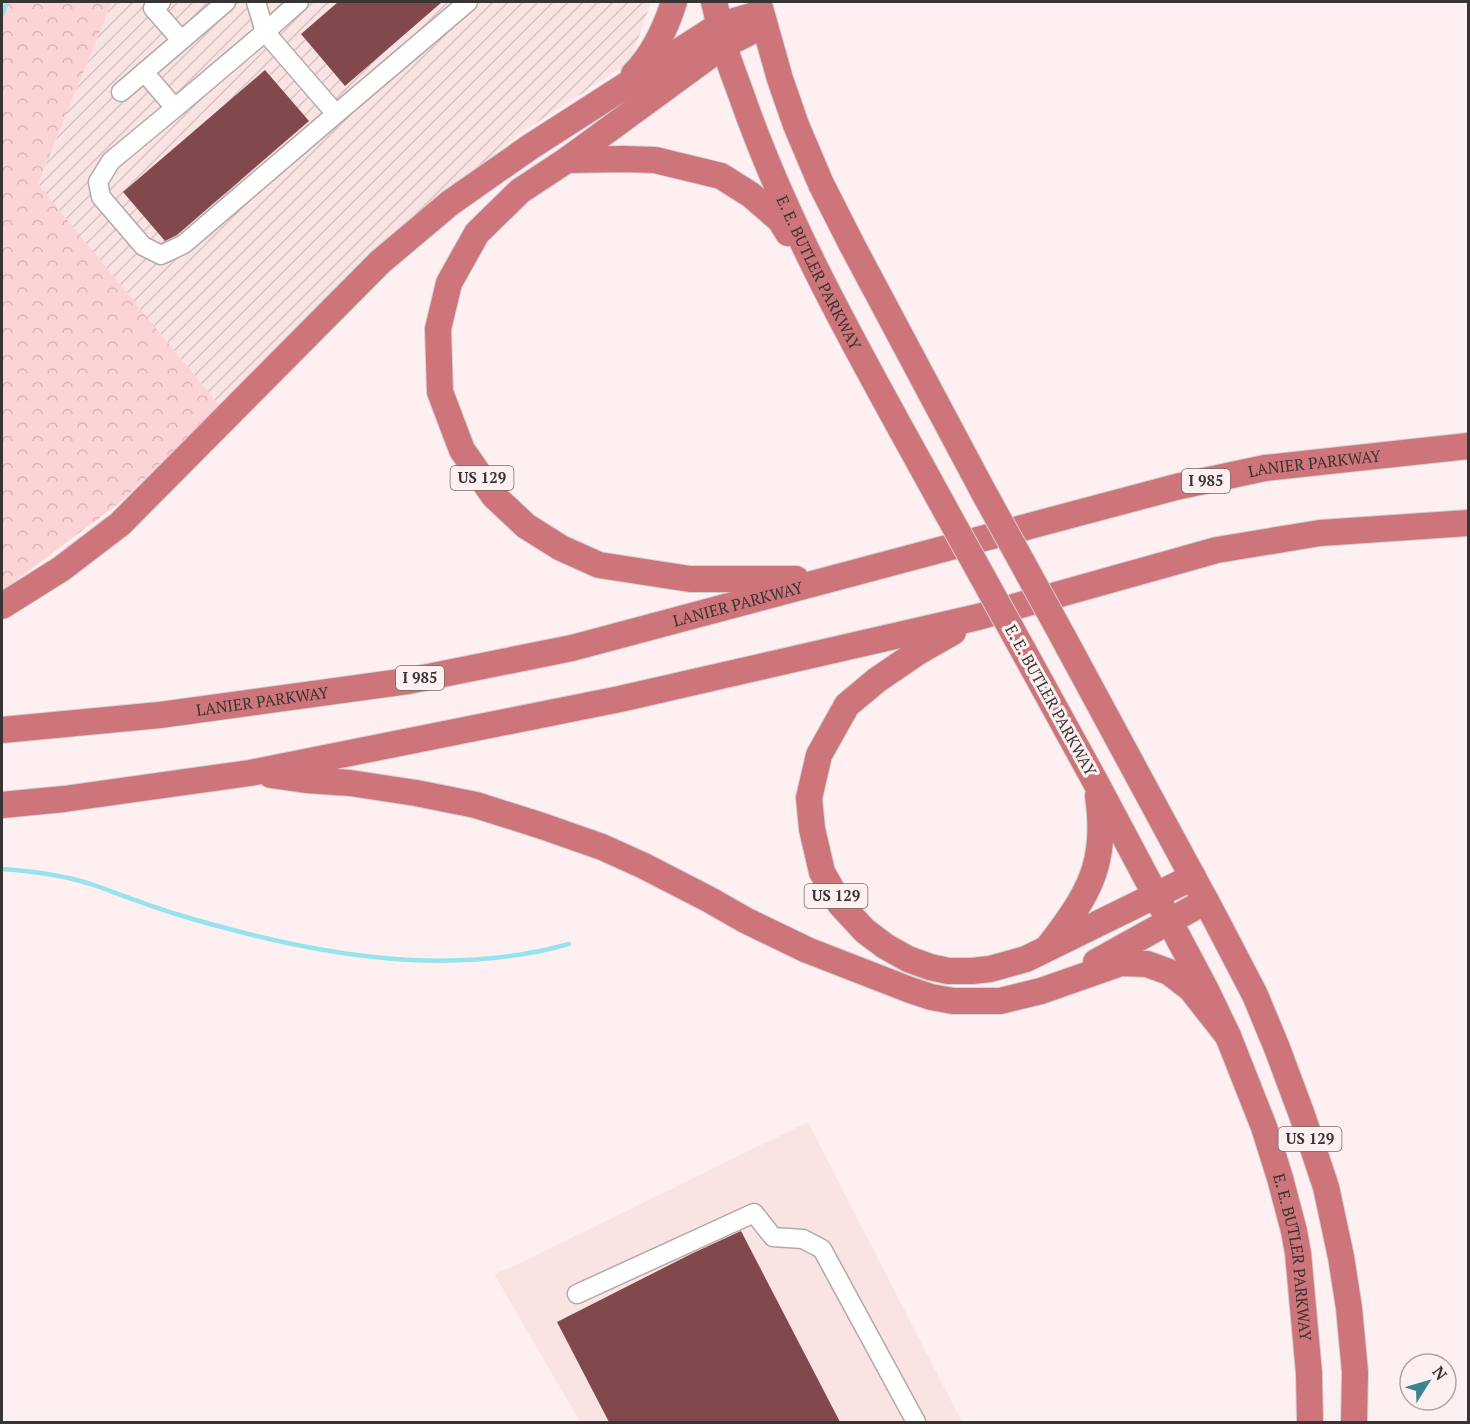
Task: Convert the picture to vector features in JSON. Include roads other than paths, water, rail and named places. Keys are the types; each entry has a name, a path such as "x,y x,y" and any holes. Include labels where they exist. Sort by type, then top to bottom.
{"highway":[{"path":"616,91 642,66 657,42 674,2"},
{"path":"2,606 61,569 120,524 380,262 450,203 530,147 719,24 762,13 780,79 796,125 821,184 983,491 1193,877"},
{"path":"567,160 719,24"},
{"name":"E. E. BUTLER PARKWAY","path":"719,24 750,122 800,238 946,512 1095,780 1228,1036 1264,1127 1294,1231 1309,1373 1310,1422"},
{"name":"US 129","path":"829,579 690,579 600,565 561,548 526,526 494,496 462,450 440,393 438,329 449,283 477,233 520,191 567,160 654,160 721,176 751,195 780,220 843,321"},
{"name":"LANIER PARKWAY","path":"2,730 160,715 408,681 572,648 1176,487 1265,468 1468,446"},
{"path":"2,805 64,799 250,772 620,699 978,617 1217,550 1320,533 1468,523"},
{"name":"US 129","path":"978,617 918,652 877,680 847,705 819,755 809,798 812,829 822,872 840,904 865,931 908,959 948,971 990,969 1026,959 1193,877 1255,995 1277,1047 1326,1187 1349,1308 1355,1372 1354,1422"},
{"path":"250,772 416,793 476,805 542,826 602,847 644,866 807,950 931,997 953,1001 1000,1001 1041,991 1121,963 1147,964 1168,972 1191,989 1228,1036"},
{"path":"1048,948 1077,908 1091,881 1099,858 1101,831 1095,780"},
{"path":"1063,984 1100,960 1206,901"}],"lane":[{"path":"161,2 153,8 181,40"},
{"path":"121,92 226,2"},
{"path":"256,2 265,32 336,114"},
{"path":"299,2 111,161 99,182 101,197 143,246 161,255 184,244 468,2"},
{"path":"144,72 175,108"},
{"path":"577,1294 754,1213 773,1237 803,1239 822,1249 916,1422"}],"waterway":[{"path":"2,15 7,2"},
{"path":"2,869 69,878 165,911 224,928 322,950 371,957 471,960 520,955 569,944"}]}
